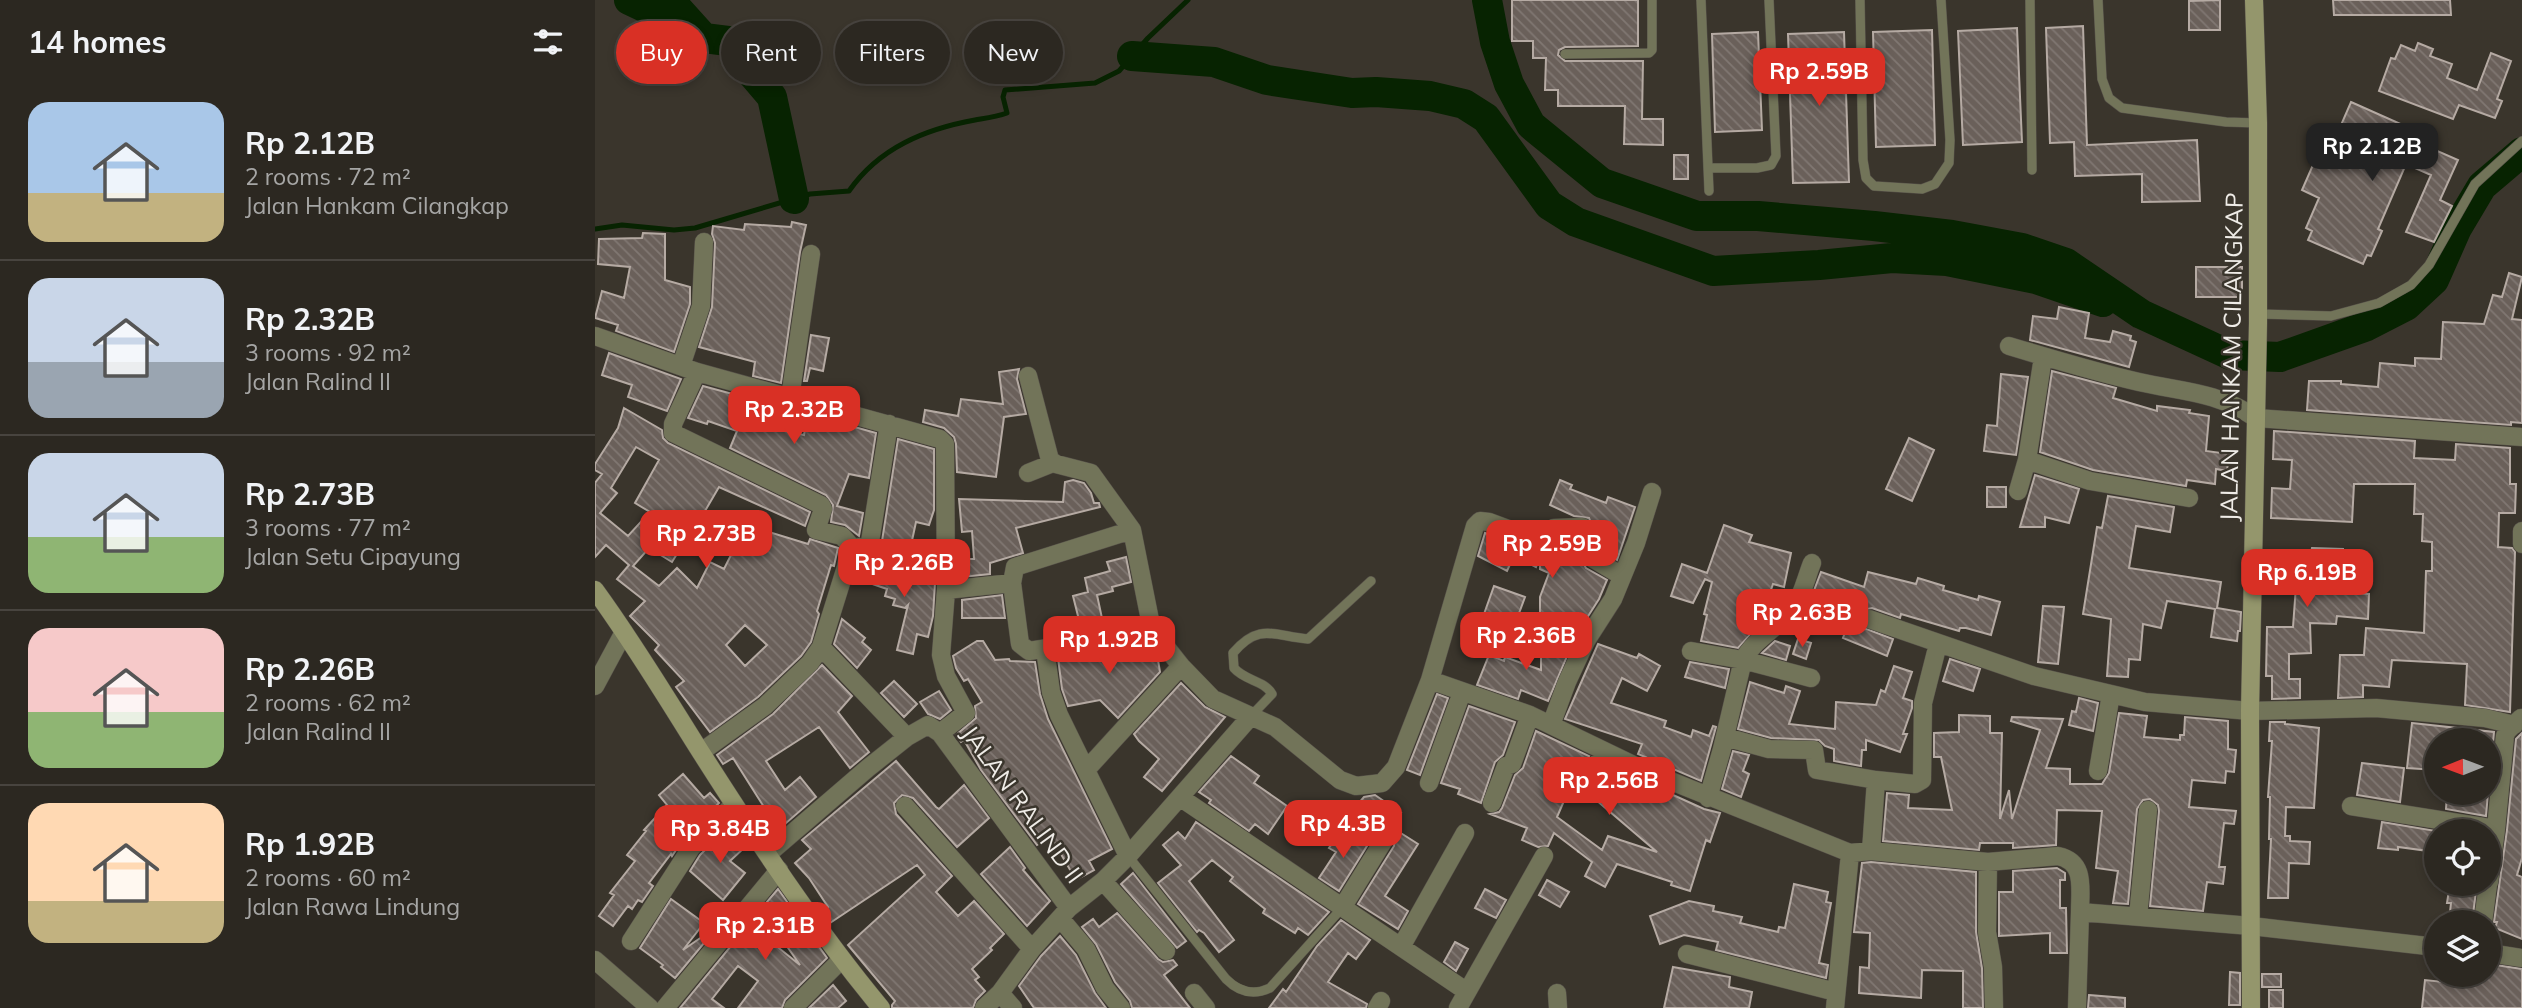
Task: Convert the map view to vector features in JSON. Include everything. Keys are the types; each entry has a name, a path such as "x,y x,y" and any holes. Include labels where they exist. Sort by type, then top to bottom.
{"street":[{"name":"JALAN HANKAM CILANGKAP","path":"2251,1008 2250,711 2258,319 2258,122 2254,0"},
{"path":"704,242 701,306 673,433 821,505 823,509 816,530 842,536 850,545 869,548 946,583 1012,583"},
{"path":"790,398 811,254"},
{"name":"JALAN RALIND II","path":"595,336 689,369 940,439 947,447 946,583 941,662 966,713 940,733 1065,913 1105,988 1121,1008"},
{"path":"2009,346 2140,382 2203,393 2256,418 2522,437"},
{"path":"2018,491 2027,460 2043,356"},
{"path":"1028,376 1053,463"},
{"path":"869,548 890,424"},
{"path":"2027,460 2090,481 2189,498"},
{"path":"1028,473 1053,463 1091,473 1132,530 1150,620 1181,666 1213,699 1275,727 1340,780 1356,786 1382,783 1396,767 1430,680 1475,526 1480,521 1549,544 1554,528 1582,527 1592,558 1622,576"},
{"path":"1551,725 1571,671 1586,641 1613,599 1636,543 1652,492"},
{"path":"1132,530 1016,567 1012,583 1020,644 1029,651 1155,631"},
{"path":"2522,531 2522,544"},
{"path":"701,752 778,695 802,673 821,647 846,567 850,545"},
{"path":"1708,798 1743,660 1763,634 1782,621 1795,606 1812,564"},
{"path":"595,590 768,854 841,960 881,1008"},
{"path":"1870,619 2034,676 2145,702 2250,711 2377,708 2518,721"},
{"path":"597,678 624,632"},
{"path":"1725,737 1769,749 1814,750 1817,770 1915,785 1922,780 1923,703 1938,644"},
{"path":"821,647 907,737"},
{"path":"1045,649 1051,692 1059,715 1128,856"},
{"path":"1691,651 1743,660 1811,678"},
{"path":"1086,770 1181,666"},
{"path":"1430,680 1530,715 1708,798 1850,853 1871,851 1988,862 2058,856 2068,858 2076,865 2080,877 2077,1008"},
{"path":"1429,783 1462,692"},
{"path":"2098,771 2111,694"},
{"path":"1492,803 1506,766 1512,764 1530,715"},
{"path":"984,1008 1000,993 1032,949 1065,913 1128,856 1251,716"},
{"path":"2497,819 2505,736 2518,721"},
{"path":"768,854 907,737 929,724 940,733"},
{"path":"1577,789 1606,752"},
{"path":"1871,851 1876,780"},
{"path":"1181,798 1467,991"},
{"path":"632,941 691,848 734,804"},
{"path":"905,806 1032,949"},
{"path":"2351,806 2433,819"},
{"path":"2138,917 2148,810"},
{"path":"1401,947 1465,833"},
{"path":"1342,908 1384,840"},
{"path":"1688,954 1836,1000 1850,853"},
{"path":"1458,1008 1544,856"},
{"path":"1988,862 1987,932 1993,967 1994,1008"},
{"path":"665,1008 779,870"},
{"path":"1103,881 1166,951"},
{"path":"2080,912 2251,926 2424,946"},
{"path":"2501,955 2522,958"},
{"path":"595,960 650,1008"},
{"path":"793,1008 841,960"},
{"path":"1000,993 1013,1008"},
{"path":"1194,993 1206,1008"}],"lane":[{"path":"1565,54 1649,53 1652,50 1652,0"},
{"path":"1701,0 1709,191"},
{"path":"1708,168 1757,168 1771,165 1776,156 1769,0"},
{"path":"1860,0 1863,160 1866,178 1874,186 1923,189 1935,184 1949,163 1950,140 1941,0"},
{"path":"2030,0 2032,170"},
{"path":"2098,0 2102,79 2109,98 2115,103 2122,108 2141,112 2226,122 2258,122"},
{"path":"2258,319 2331,316 2379,303 2411,285 2429,265 2475,184 2522,141"},
{"path":"1251,716 1272,694 1263,685 1244,678 1234,668 1233,653 1238,647 1254,634 1263,632 1308,639 1371,581"},
{"path":"1128,856 1226,979 1234,987 1248,992 1263,991 1275,984 1342,908"}],"building":[{"path":"1512,0 1638,0 1638,46 1565,47 1559,50 1558,55 1565,61 1643,61 1642,119 1663,119 1663,145 1624,144 1625,106 1558,106 1558,90 1545,90 1546,58 1533,58 1533,41 1512,41"},
{"path":"2220,0 2220,30 2189,30 2189,1"},
{"path":"2333,0 2450,0 2451,15 2334,15"},
{"path":"2083,26 2087,145 2197,140 2200,201 2142,202 2142,174 2075,176 2074,142 2050,143 2046,28"},
{"path":"2017,28 2022,142 1963,145 1958,31"},
{"path":"1932,30 1935,145 1876,147 1873,32"},
{"path":"1758,32 1762,130 1715,132 1712,34"},
{"path":"1844,32 1849,182 1793,183 1788,34"},
{"path":"2418,43 2433,49 2430,56 2452,64 2447,78 2477,90 2491,53 2511,61 2497,99 2502,101 2495,118 2459,105 2453,119 2379,91 2391,58 2395,59 2401,45 2415,51"},
{"path":"2351,102 2432,138 2428,147 2458,160 2440,200 2452,206 2434,242 2406,232 2431,175 2406,164 2378,229 2382,231 2371,256 2367,255 2363,264 2308,240 2312,231 2306,228 2319,198 2302,190 2323,142 2332,146"},
{"path":"1674,155 1688,155 1688,179 1674,179"},
{"path":"792,222 806,225 781,383 753,376 755,362 699,347 712,307 715,243 713,226 744,230 745,224 791,227"},
{"path":"643,233 665,234 665,280 690,287 690,304 674,352 616,331 618,325 595,318 602,291 624,298 630,267 598,264 599,239 642,238"},
{"path":"2196,267 2242,267 2242,297 2196,297"},
{"path":"2509,273 2522,277 2512,319 2522,320 2522,423 2511,422 2511,425 2307,410 2309,381 2341,381 2341,384 2378,387 2380,363 2415,366 2415,358 2441,359 2443,322 2484,324 2493,295 2502,297"},
{"path":"2059,307 2089,313 2085,338 2110,342 2113,331 2131,336 2130,340 2136,342 2129,367 2030,340 2033,316 2057,319"},
{"path":"811,335 829,338 823,371 810,368 807,381 804,381"},
{"path":"609,353 681,379 667,411 628,397 632,385 602,375"},
{"path":"1019,369 1017,379 1026,414 1004,417 996,477 957,472 954,437 944,428 923,422 925,410 958,416 961,399 1003,404 999,372"},
{"path":"2052,371 2116,388 2113,398 2157,411 2157,406 2190,410 2189,413 2209,416 2206,451 2229,454 2227,471 2216,469 2215,484 2187,480 2186,486 2093,470 2040,452"},
{"path":"2001,374 2028,377 2016,455 1984,451 1987,425 1997,426"},
{"path":"703,386 777,406 771,428 804,435 808,414 876,433 869,478 849,474 837,506 863,513 859,536 845,525 831,522 833,505 826,495 730,448 737,431 708,421 707,424 688,418"},
{"path":"624,408 662,430 663,438 668,443 810,512 805,526 719,487 705,511 740,522 739,526 767,540 769,532 808,544 810,539 838,548 817,611 819,614 811,642 801,656 758,697 710,732 676,687 684,681 655,650 659,645 630,616 645,601 617,579 629,565 606,545 595,557 595,483 602,474 595,470 595,464 618,428","holes":["636,447 659,460 635,503 650,512 628,536 600,513 617,493 611,488","692,530 703,534 704,530 738,541 724,569 710,562 697,588 677,568 659,586 633,566 649,548 672,562","745,625 767,645 745,666 726,645"]},
{"path":"2274,431 2415,441 2414,458 2455,460 2456,444 2510,448 2510,484 2516,484 2515,513 2499,513 2498,547 2512,548 2515,552 2510,712 2465,705 2467,664 2392,660 2389,687 2363,685 2363,697 2338,698 2340,655 2364,655 2366,628 2424,633 2426,571 2432,571 2432,542 2422,541 2423,514 2414,514 2415,484 2354,484 2352,522 2271,518 2272,488 2290,489 2292,460 2273,459"},
{"path":"1909,438 1934,450 1912,501 1886,489"},
{"path":"898,439 934,449 934,510 929,525 916,522 910,550 882,541"},
{"path":"2035,475 2079,489 2069,523 2045,517 2045,527 2020,527"},
{"path":"1073,480 1084,483 1094,503 1099,503 1100,507 1016,528 1023,553 990,563 990,574 962,577 962,559 974,559 972,531 962,532 959,499 1063,502 1065,482"},
{"path":"1560,480 1572,485 1570,489 1606,503 1608,497 1635,507 1617,560 1602,550 1589,518 1574,516 1550,505"},
{"path":"1987,487 2006,487 2006,507 1987,507"},
{"path":"2108,496 2174,507 2170,532 2136,526 2129,568 2221,582 2217,608 2241,612 2237,641 2211,637 2215,609 2167,601 2161,628 2143,624 2140,660 2129,659 2128,677 2107,676 2111,619 2083,614 2097,527 2102,528"},
{"path":"1724,525 1752,535 1749,542 1791,553 1784,587 1773,584 1759,625 1738,648 1701,641 1712,582 1705,579 1693,603 1671,596 1682,564 1707,573"},
{"path":"1485,533 1545,555 1558,551 1579,561 1580,558 1586,568 1607,580 1585,621 1571,626 1540,614 1540,597 1549,573 1540,569 1540,557 1536,567 1514,556 1507,571 1478,556"},
{"path":"2312,548 2343,549 2340,592 2369,594 2368,619 2337,616 2336,624 2310,623 2311,653 2289,654 2289,679 2300,679 2300,698 2272,699 2272,676 2266,676 2267,627 2293,627 2296,586 2270,584 2272,551 2311,553"},
{"path":"1126,557 1131,582 1112,587 1113,591 1097,595 1103,623 1081,628 1073,596 1088,592 1085,578 1110,571 1107,562"},
{"path":"859,559 935,583 933,616 928,637 917,634 913,654 897,650 908,605 905,608 893,605 895,599 885,596 887,589 855,578"},
{"path":"1821,572 1864,587 1868,572 1916,584 1918,578 1944,586 1943,590 1978,600 1979,596 2000,602 1991,635 1966,628 1960,628 1959,631 1901,614 1900,618 1872,608 1862,610 1858,620 1861,627 1893,639 1887,656 1843,638 1848,624 1807,609"},
{"path":"1494,586 1525,597 1515,624 1484,614"},
{"path":"1002,595 1005,618 962,618 962,600"},
{"path":"2043,606 2064,607 2058,664 2038,662"},
{"path":"842,619 865,638 862,642 871,650 857,668 834,644"},
{"path":"1541,637 1549,637 1571,647 1548,701 1521,690 1518,699 1477,685 1489,655 1504,661 1505,657 1541,670"},
{"path":"1798,639 1811,643 1806,659 1793,654"},
{"path":"977,641 983,641 995,660 1035,662 1040,694 1048,719 1112,849 1089,861 1094,870 1076,880 1051,837 1037,845 981,770 964,740 961,742 956,735 976,718 975,706 982,702 968,679 964,681 953,656"},
{"path":"1775,641 1790,646 1786,660 1762,653"},
{"path":"1150,643 1157,654 1160,672 1118,718 1100,700 1068,706 1062,689 1058,658"},
{"path":"1598,644 1637,658 1639,654 1660,666 1647,691 1622,678 1611,703 1666,721 1664,727 1691,737 1693,730 1709,736 1713,726 1716,727 1701,781 1638,754 1642,744 1565,719"},
{"path":"1950,659 1980,669 1973,691 1943,681"},
{"path":"1690,662 1729,669 1725,688 1685,677"},
{"path":"822,665 852,696 838,712 869,752 850,768 819,727 766,761 785,790 800,777 816,797 785,824 780,819 774,824 762,809 764,807 733,758 723,764 717,755 773,714"},
{"path":"1894,666 1912,672 1903,698 1912,701 1912,708 1900,752 1866,740 1861,766 1834,761 1834,749 1819,740 1771,738 1738,729 1750,682 1784,693 1786,686 1800,691 1789,724 1835,729 1836,702 1876,705 1881,690 1885,692"},
{"path":"894,681 917,704 904,717 881,693"},
{"path":"1181,683 1205,707 1225,717 1162,791 1144,777 1159,759 1134,734"},
{"path":"939,691 951,710 940,719 928,714 920,702"},
{"path":"1437,694 1448,698 1420,775 1407,770"},
{"path":"2079,698 2098,703 2093,731 2069,725"},
{"path":"1469,706 1515,722 1503,755 1495,762 1481,803 1458,794 1460,789 1441,783"},
{"path":"2119,713 2147,716 2144,737 2180,740 2180,735 2184,735 2185,717 2228,721 2228,749 2236,750 2234,772 2226,771 2225,783 2192,780 2189,807 2236,811 2234,824 2224,823 2219,867 2225,867 2223,884 2207,882 2203,911 2150,906 2159,811 2158,805 2150,799 2143,800 2137,809 2128,904 2113,903 2118,871 2096,868 2102,811 2057,810 2056,845 2013,848 2013,843 1980,843 1979,850 1883,841 1887,793 1909,795 1908,808 1952,810 1941,757 1934,757 1934,733 1959,732 1959,715 1990,716 1990,733 2002,733 2000,819 2009,790 2012,819 2040,730 2011,721 2012,717 2063,719 2046,768 2070,769 2070,784 2102,784 2109,773"},
{"path":"2270,722 2319,728 2314,808 2286,807 2285,836 2290,836 2290,841 2310,842 2309,864 2289,863 2288,898 2268,898 2271,839 2268,797 2272,741 2269,741"},
{"path":"2412,723 2458,728 2424,728 2424,769 2407,768"},
{"path":"1536,731 1589,756 1568,783 1567,794 1557,817 1602,850 1608,836 1657,852 1588,793 1609,766 1704,809 1720,813 1710,842 1706,840 1690,891 1671,885 1672,882 1617,864 1605,887 1585,876 1592,862 1554,833 1548,846 1538,847 1522,840 1527,828 1490,814 1499,812 1502,808 1515,775 1523,768"},
{"path":"2522,733 2522,858 2517,875 2522,877 2522,939 2501,930 2501,910 2496,910 2498,896 2501,896 2501,872 2516,739"},
{"path":"1733,751 1749,755 1743,771 1749,774 1741,797 1722,789"},
{"path":"1231,756 1259,776 1254,783 1287,806 1268,834 1255,824 1249,831 1209,803 1211,800 1199,792"},
{"path":"896,761 939,809 964,785 989,818 957,847 913,798 902,795 894,803 896,814 952,876 936,892 958,916 974,901 1004,934 972,969 979,977 975,980 985,991 976,1000 973,1008 892,1008 895,1001 848,945 925,875 917,865 830,923 821,912 828,907 809,878 795,863 811,849 802,840"},
{"path":"2362,763 2404,768 2400,802 2357,795"},
{"path":"683,774 704,798 710,793 719,803 683,840 672,856 671,854 649,883 653,886 642,902 638,900 632,909 628,906 613,926 599,916 614,895 610,893 635,861 627,855 646,831 644,830 667,805 659,795"},
{"path":"1375,795 1401,813 1392,827 1358,804 1364,797"},
{"path":"2446,805 2487,805 2486,816 2446,809"},
{"path":"1196,822 1329,912 1308,935 1298,928 1295,933 1263,913 1265,909 1230,881 1233,877 1212,860 1189,881 1234,940 1219,952 1204,933 1199,930 1197,932 1158,883 1181,865 1163,845 1178,832 1185,839"},
{"path":"2382,822 2424,829 2424,850 2378,848"},
{"path":"728,827 744,848 730,861 745,873 723,900 690,871 700,855"},
{"path":"1342,829 1367,846 1339,891 1319,878 1336,852 1329,848"},
{"path":"1396,830 1418,844 1385,896 1408,911 1398,929 1358,904 1394,846 1393,834"},
{"path":"1010,847 1025,868 1023,870 1050,901 1027,926 981,874"},
{"path":"1862,863 1976,872 1976,932 1982,968 1983,1008 1963,1008 1963,971 1922,970 1921,998 1859,993 1860,967 1869,968 1870,933 1854,932"},
{"path":"2057,868 2065,873 2065,880 2060,880 2060,908 2066,908 2067,953 2050,953 2050,933 1999,936 1999,892 2013,892 2013,871"},
{"path":"1133,873 1186,941 1177,948 1121,884"},
{"path":"1547,880 1569,892 1560,907 1539,895"},
{"path":"1794,884 1828,892 1826,902 1831,903 1819,963 1828,965 1826,978 1716,950 1718,942 1684,935 1660,944 1650,916 1689,901 1714,906 1713,911 1742,917 1740,923 1778,932 1779,927 1785,928"},
{"path":"778,889 827,958 785,1000 782,1008 738,1008 758,981 738,966 712,999 724,1008 680,1008 749,924 800,965 761,909"},
{"path":"1485,889 1506,900 1496,918 1475,908"},
{"path":"2448,896 2475,896 2474,910 2450,910 2451,903 2447,903"},
{"path":"671,899 704,923 683,950 719,925 675,978 640,948"},
{"path":"1117,913 1158,959 1163,962 1173,960 1177,965 1164,975 1190,1008 1132,1008 1096,944 1082,927 1093,919 1099,927"},
{"path":"1341,920 1370,940 1356,959 1348,953 1328,982 1367,1004 1366,1008 1269,1008 1283,989 1286,992 1317,946"},
{"path":"1060,936 1076,955 1095,993 1106,1008 1034,1008 1019,986"},
{"path":"1455,942 1468,949 1456,971 1444,962"},
{"path":"2501,966 2522,969 2522,1008 2422,1008 2424,987 2501,987"},
{"path":"1673,967 1730,977 1729,987 1752,992 1749,1008 1664,1008"},
{"path":"2230,972 2240,973 2240,1005 2229,1005"},
{"path":"2262,974 2281,974 2281,987 2262,987"},
{"path":"833,985 846,1001 838,1008 809,1008"},
{"path":"2269,990 2283,990 2283,1008 2269,1008"},
{"path":"2089,995 2125,998 2125,1008 2088,1008"}],"waterway":[{"path":"629,0 648,9 676,7 704,38 728,41 772,97 794,199"},
{"path":"595,229 622,225 674,230 695,228 810,194 849,191 874,163 921,135 1007,113 1003,97 1005,90 1095,83 1119,71 1148,38 1188,0"},
{"path":"1487,0 1495,42 1509,84 1531,125 1602,183 1697,216 1758,216 1874,226 1952,235 2022,248 2066,263 2141,314 2230,355 2280,357 2367,326 2406,306 2434,280 2457,228 2482,186 2522,152"},
{"path":"1132,56 1214,62 1267,80 1352,93 1430,96 1464,104 1486,118 1549,205 1576,222 1713,271 1892,258 1947,261 2036,279 2103,302"}]}
